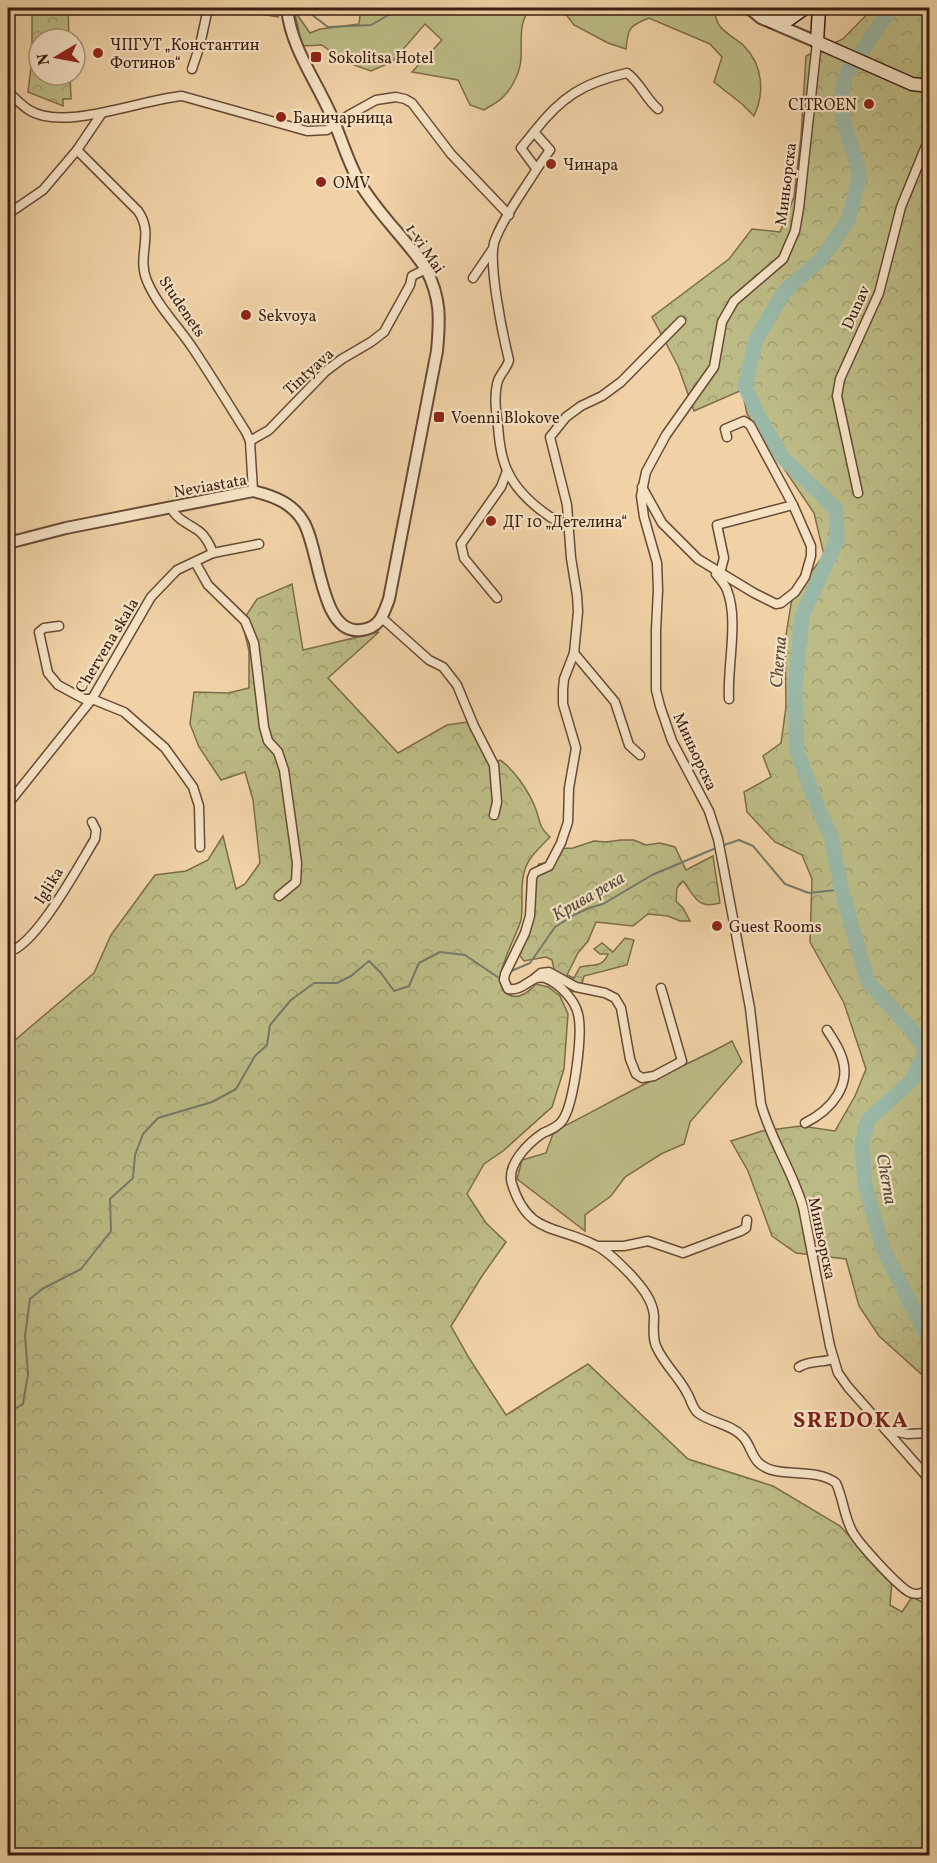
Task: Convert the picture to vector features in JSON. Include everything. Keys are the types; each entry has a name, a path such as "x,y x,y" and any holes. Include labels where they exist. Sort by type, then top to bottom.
{"main road":[{"path":"771,21 788,20 805,8"},
{"path":"819,8 817,42 912,84 930,86"}],"street":[{"path":"192,69 200,45 207,8"},
{"path":"222,8 227,8"},
{"name":"1-vi Mai","path":"287,8 292,33 309,73 335,123 349,160 362,185 426,269 439,302 438,341 389,599 382,618"},
{"path":"749,8 756,15 817,42"},
{"name":"Миньорска","path":"817,42 799,208 789,248 783,259 734,301 722,322 714,367 666,435 646,472 642,487 642,505 657,563 656,690 672,741 709,811 718,838 750,1008 761,1104 803,1208 833,1359 838,1373 848,1387 930,1480"},
{"path":"538,167 535,167 520,148 554,108 574,92 627,73 658,109"},
{"path":"8,92 30,111 46,117 102,113 162,98 182,96 308,131 327,130 376,100 396,97 412,103 456,160 509,215"},
{"path":"8,214 43,190 77,150 102,113"},
{"path":"473,278 492,250 509,215 550,150 534,132"},
{"name":"Dunav","path":"858,493 837,396 840,379 879,293 901,207 930,136"},
{"name":"Studenets","path":"77,150 138,210 144,219 146,228 143,271 148,283 177,329 193,348 250,441 254,491"},
{"path":"492,250 509,360 508,366 500,374 495,398 499,435 507,471 541,510 568,528"},
{"name":"Tintyava","path":"250,441 269,429 326,371 384,332 410,285 412,276 426,269"},
{"path":"661,988 682,1061 654,1076 642,1078 633,1068 621,1008 615,998 605,993 569,984 549,972 541,973 535,979 513,990 508,989 504,980 530,916 534,873 549,866 561,843 568,822 569,788 576,748 563,704 563,689 574,652 578,612 564,490 550,437 566,417 621,382 681,321"},
{"path":"642,487 648,494 662,523 685,548 720,573 776,604 781,603 795,592 805,577 811,556 811,546 793,505 750,425 744,421 725,429 727,437"},
{"path":"497,598 464,558 460,544 501,487 507,471"},
{"name":"Neviastata","path":"8,543 66,528 254,491 275,497 292,507 303,521 312,540 326,596 334,616 342,627 351,631 369,629 382,618"},
{"path":"720,573 724,558 717,525 793,505"},
{"path":"171,507 179,519 202,533 208,540 213,553"},
{"name":"Chervena skala","path":"8,804 92,699 151,597 177,570 213,553 259,544"},
{"path":"195,562 208,585 245,621 254,643 264,727 268,741 278,752 284,770 297,863 296,882 279,896"},
{"path":"710,567 724,584 729,595 733,643 729,668 729,699"},
{"path":"382,618 429,660 443,667 458,685 474,726 494,765 497,802 494,816"},
{"path":"58,626 44,628 39,632 48,673 58,685 84,699 92,699 124,712 165,748 193,787 199,806 200,847"},
{"path":"574,652 615,702 629,744 640,754"},
{"name":"Iglika","path":"8,952 18,948 43,922 95,839 96,830 92,822"},
{"path":"535,979 545,978 557,986 573,1003 578,1014 577,1061 571,1096 563,1121 527,1147 517,1160 511,1177 526,1212 545,1228 598,1246 629,1274 650,1300 654,1313 656,1348 677,1376 698,1412 743,1437 759,1463 764,1466 823,1475 836,1483 850,1529 862,1545 909,1592 917,1594 930,1588"},
{"path":"805,1123 820,1114 836,1098 843,1086 844,1066 841,1054 827,1030"},
{"path":"598,1246 624,1246 648,1241 683,1253 741,1231 746,1228 747,1220"},
{"path":"800,1367 805,1363 826,1362 833,1359"},
{"path":"884,1429 907,1434 930,1433"}],"green space":[{"path":"32,8 68,8 69,27 32,27"},
{"path":"225,8 282,8 278,17"},
{"path":"361,8 531,8 522,25 521,62 516,78 502,98 484,110 470,105 458,80 412,72 442,40 425,24 392,62 371,71 343,61 322,45 302,46 294,10 310,33 320,29 359,24"},
{"path":"561,8 713,8 719,25 744,46 755,62 761,89 754,116 714,82 722,57 710,44 649,18 633,26 629,32 626,49 608,43 574,25"},
{"path":"873,8 929,8 929,1381 879,1336 859,1306 846,1259 796,1253 772,1236 748,1171 731,1141 762,1131 801,1126 835,1131 855,1096 866,1069 844,1003 810,942 812,879 802,855 775,842 747,812 744,792 771,777 763,756 781,743 786,707 785,641 792,598 824,555 814,513 747,414 742,390 694,411 678,366 652,317 729,259 752,229 780,232 794,197 801,137 806,56 843,39"},
{"path":"29,87 70,87 71,99 63,99 63,106 28,92"},
{"path":"292,584 303,650 379,632 328,678 398,753 447,725 467,722 489,765 500,760 520,781 532,801 541,826 550,837 532,856 525,869 522,882 521,920 504,961 500,982 503,990 513,996 524,994 536,984 548,987 560,996 568,1014 564,1069 552,1107 503,1151 484,1164 467,1194 486,1223 506,1242 451,1326 506,1415 588,1364 688,1459 773,1486 840,1526 892,1581 890,1605 902,1612 912,1597 926,1604 929,1599 929,1855 8,1855 8,1046 94,973 111,935 155,875 186,871 208,860 223,836 236,889 245,884 260,863 253,800 245,772 221,780 199,747 190,724 194,692 228,693 249,688 249,651 242,622 257,599"},
{"path":"634,840 646,845 660,843 675,847 686,870 713,856 720,903 706,905 701,903 683,881 677,888 676,901 690,921 648,914 633,926 596,922 588,941 578,953 567,975 574,978 580,967 603,962 608,954 600,954 594,949 602,943 613,952 625,938 634,940 627,965 584,976 580,991 568,992 554,969 552,960 546,957 524,961 517,952 524,936 534,872 539,864 547,863 554,849 573,848 594,841"},
{"path":"732,1041 742,1062 690,1122 684,1144 661,1154 625,1177 611,1196 585,1215 585,1231 517,1179 522,1160 546,1153 554,1131"}],"waterway":[{"path":"303,8 328,27 371,25 401,8"},
{"name":"Cherna","path":"891,8 845,76 841,98 843,120 860,174 848,221 821,259 785,291 770,315 756,340 745,386 760,419 783,458 836,509 837,540 802,616 795,688 797,751 831,836 842,892 868,982 910,1028 926,1051 912,1080 868,1120 862,1144 865,1185 884,1251 930,1342"},
{"name":"Крива река","path":"721,846 739,840 753,846 785,884 809,893 836,890 842,892"},
{"name":"Крива река","path":"509,972 530,963 555,927 574,915 603,904 652,875 716,848"},
{"name":"Крива река","path":"8,1413 23,1404 28,1374 25,1336 30,1299 42,1289 81,1269 111,1231 110,1199 133,1178 135,1155 143,1134 158,1118 212,1102 236,1089 255,1056 267,1045 270,1025 291,1000 314,983 337,983 351,976 369,961 394,991 409,986 419,963 440,952 465,955 499,978 501,976"}],"place":[{"name":"ЧПГУТ „Константин Фотинов“","path":"98,53"},
{"name":"Sokolitsa Hotel","path":"316,57"},
{"name":"CITROEN","path":"869,104"},
{"name":"Баничарница","path":"281,117"},
{"name":"Чинара","path":"551,164"},
{"name":"OMV","path":"321,182"},
{"name":"Sekvoya","path":"246,315"},
{"name":"Voenni Blokove","path":"439,417"},
{"name":"ДГ 10 „Детелина“","path":"491,521"},
{"name":"Guest Rooms","path":"717,926"}],"district":[{"name":"SREDOKA","path":"851,1419"}]}
